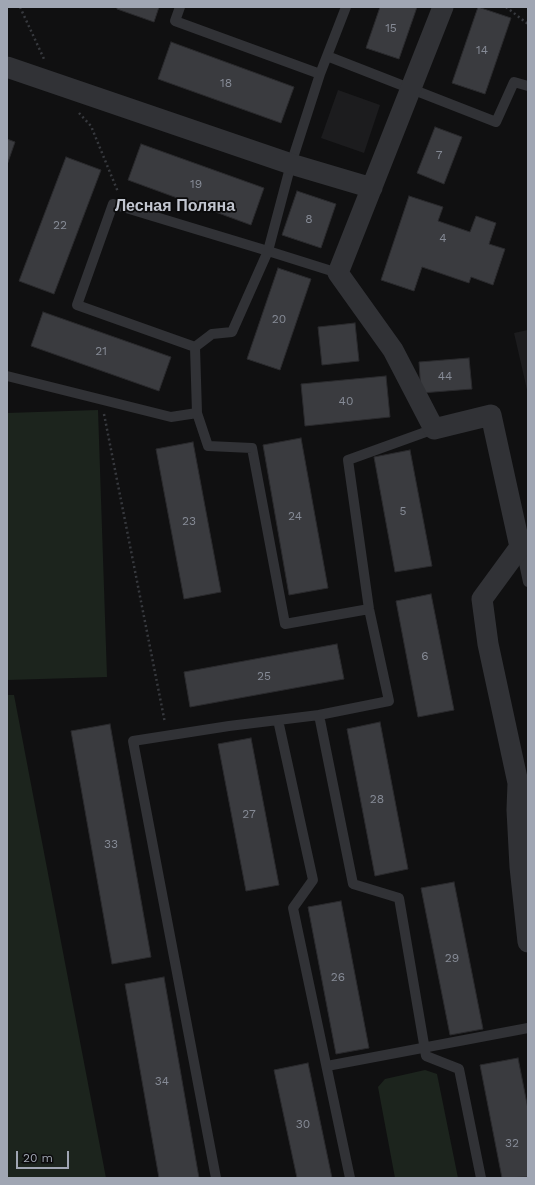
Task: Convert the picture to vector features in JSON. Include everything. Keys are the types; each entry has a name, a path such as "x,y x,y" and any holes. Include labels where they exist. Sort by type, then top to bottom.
{"street":[{"path":"443,7 338,273 393,350 434,429 491,415 520,547 482,600 488,644 518,783 520,867 528,942"},
{"path":"7,67 291,164 372,188"}],"lane":[{"path":"180,7 175,21 320,74"},
{"path":"195,347 212,334 232,332 268,251 291,164 320,74 346,7"},
{"path":"327,56 496,122 514,82 528,86"},
{"path":"195,347 78,305 113,204 338,273"},
{"path":"195,347 197,412 208,446 252,448 285,624 369,609"},
{"path":"7,376 171,417 197,412"},
{"path":"216,1178 134,741 168,735 319,715 389,701 369,609 348,460 434,429"},
{"path":"520,547 528,582"},
{"path":"319,715 353,884 399,898 426,1056 459,1069 481,1178"},
{"path":"278,720 312,880 293,908 350,1178"},
{"path":"326,1066 528,1028"}],"path":[{"path":"506,7 528,24"},
{"path":"101,399 168,735"}],"shaded area":[{"path":"338,90 380,105 364,153 321,138"},
{"path":"528,330 528,394 514,333"},
{"path":"98,410 107,677 7,680 7,413"},
{"path":"7,695 14,695 106,1178 7,1178"},
{"path":"425,1070 437,1074 458,1178 395,1178 378,1087 385,1079"}],"building":[{"path":"117,7 159,7 154,22 117,9"},
{"path":"380,7 417,7 399,59 366,48"},
{"path":"478,7 511,18 485,94 452,83"},
{"path":"171,42 294,87 281,123 158,79"},
{"path":"435,127 462,137 444,184 417,173"},
{"path":"7,139 15,142 7,165"},
{"path":"141,144 264,188 251,225 128,180"},
{"path":"66,157 101,170 54,294 19,281"},
{"path":"297,191 336,204 321,248 282,235"},
{"path":"409,196 443,207 438,221 470,232 476,216 496,223 489,244 505,249 493,285 471,277 469,283 422,267 414,291 381,280"},
{"path":"278,268 311,279 280,370 247,359"},
{"path":"43,312 171,357 159,391 31,346"},
{"path":"355,323 359,361 322,365 318,327"},
{"path":"469,358 472,389 421,393 419,362"},
{"path":"386,376 390,417 305,426 301,384"},
{"path":"301,438 328,588 289,595 263,445"},
{"path":"193,442 221,592 184,599 156,449"},
{"path":"410,450 432,566 395,572 374,457"},
{"path":"431,594 454,710 418,717 396,601"},
{"path":"337,644 344,679 190,707 184,672"},
{"path":"380,722 408,869 375,876 347,729"},
{"path":"110,724 151,957 112,964 71,731"},
{"path":"251,738 279,885 246,891 218,744"},
{"path":"454,882 483,1029 450,1035 421,888"},
{"path":"341,901 369,1048 336,1054 308,907"},
{"path":"164,977 199,1178 159,1178 125,984"},
{"path":"518,1058 528,1109 528,1177 502,1178 480,1065"},
{"path":"308,1063 332,1178 297,1178 274,1070"}],"district":[{"name":"Лесная Поляна","path":"175,206"}]}
